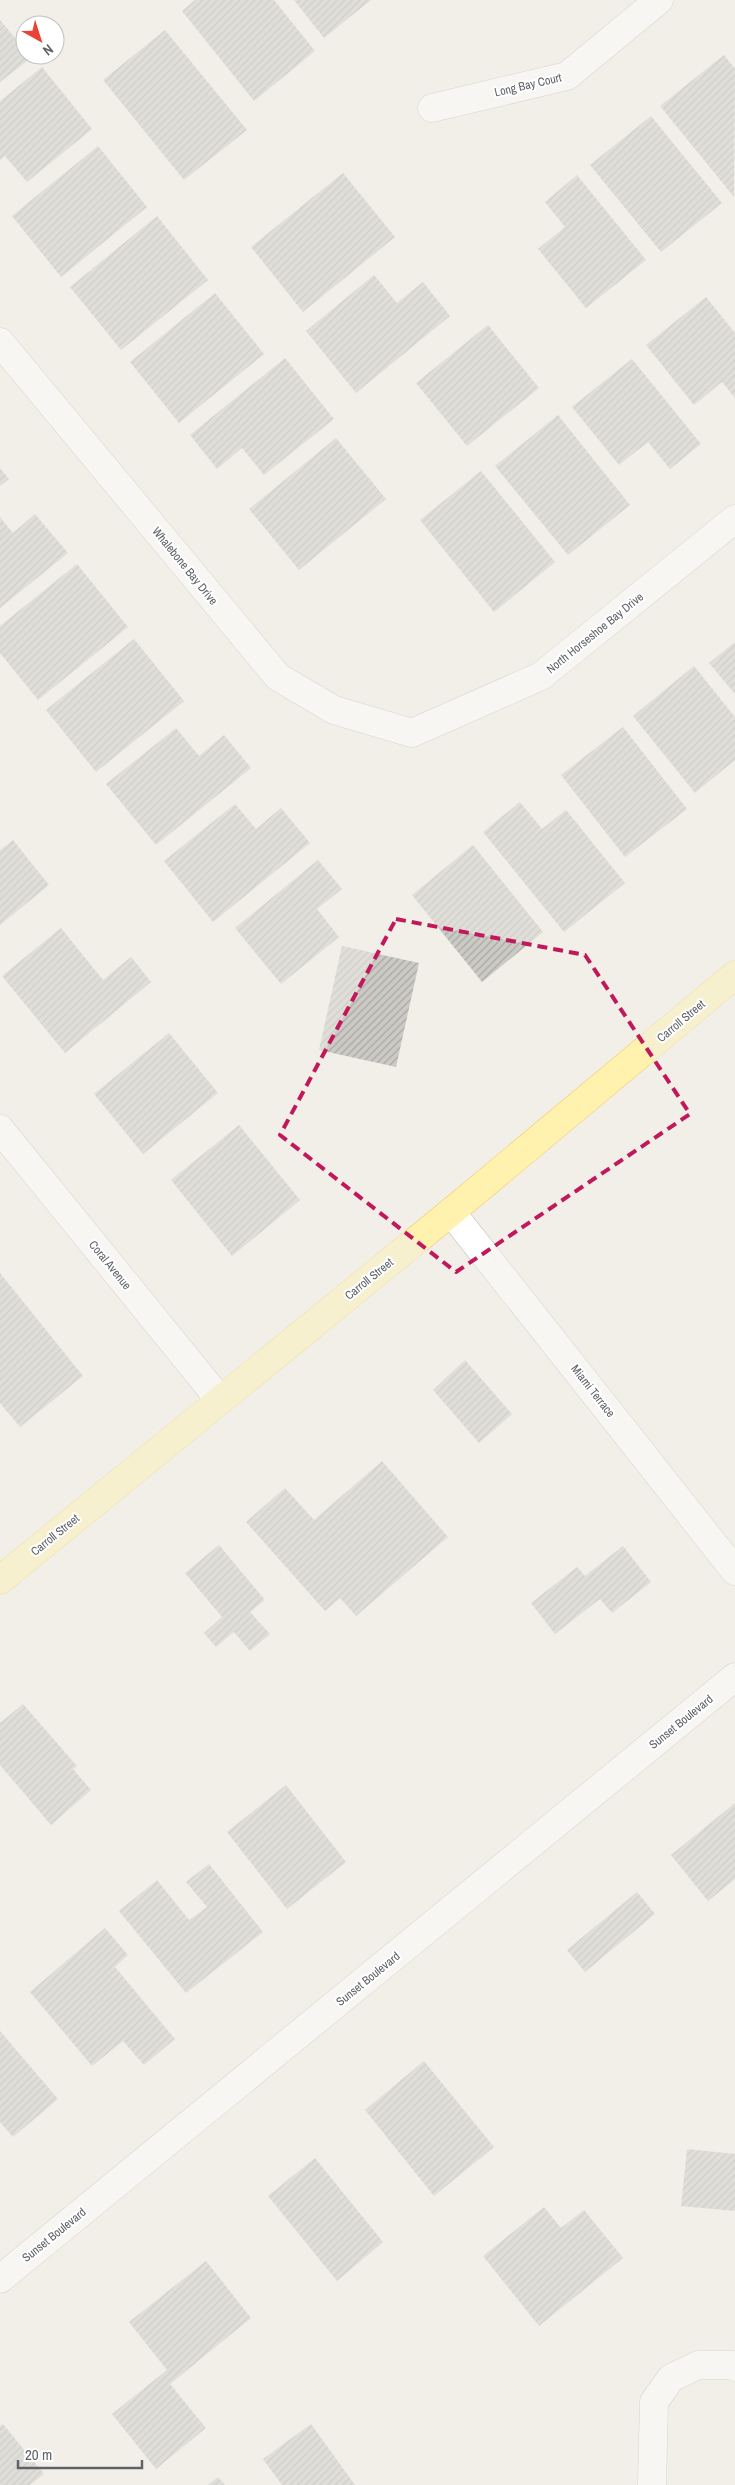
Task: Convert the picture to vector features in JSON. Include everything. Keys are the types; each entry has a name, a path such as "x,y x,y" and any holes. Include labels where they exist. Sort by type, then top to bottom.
{"main road":[{"name":"Carroll Street","path":"0,1580 451,1212 735,975"}],"street":[{"name":"Long Bay Court","path":"432,108 567,76 659,0"},
{"name":"Whalebone Bay Drive","path":"0,342 278,677 334,710 412,732"},
{"name":"North Horseshoe Bay Drive","path":"412,732 541,676 735,519"},
{"name":"Coral Avenue","path":"0,1129 220,1400"},
{"name":"Miami Terrace","path":"451,1212 735,1571"},
{"name":"Sunset Boulevard","path":"0,2279 735,1677"},
{"path":"652,2485 654,2402 671,2378 698,2365 732,2365 735,2367"}],"highlighted area":[{"path":"396,919 585,955 690,1114 456,1272 280,1135"}],"building":[{"path":"195,0 274,0 315,51 254,101 182,11"},
{"path":"294,0 371,0 324,38"},
{"path":"0,20 15,38 15,65 22,65 0,82"},
{"path":"165,30 247,130 184,180 103,80"},
{"path":"724,55 735,69 734,197 660,106"},
{"path":"42,67 92,129 27,182 5,156 0,160 0,101"},
{"path":"651,116 722,203 661,252 590,165"},
{"path":"98,146 147,207 61,277 12,216"},
{"path":"343,173 395,237 303,312 251,247"},
{"path":"577,175 646,260 586,308 538,249 565,227 545,202"},
{"path":"157,216 208,280 121,350 70,287"},
{"path":"374,275 397,303 423,282 450,316 356,393 306,331"},
{"path":"215,293 264,354 179,423 130,362"},
{"path":"706,297 735,333 735,398 722,382 694,405 646,345"},
{"path":"488,325 539,388 467,446 416,383"},
{"path":"285,358 334,419 264,475 242,448 217,469 190,435"},
{"path":"632,359 701,444 670,469 648,442 619,465 572,407"},
{"path":"558,415 630,505 568,555 495,466"},
{"path":"336,438 386,499 299,570 249,509"},
{"path":"0,468 9,479 0,486"},
{"path":"481,471 555,562 494,612 420,520"},
{"path":"35,514 68,553 0,608 0,517 13,533"},
{"path":"77,564 128,627 38,700 0,653 0,626"},
{"path":"134,639 184,701 96,772 46,710"},
{"path":"735,642 735,694 709,663"},
{"path":"694,666 735,717 735,760 695,793 633,716"},
{"path":"623,727 687,809 625,857 561,775"},
{"path":"176,728 199,756 224,735 251,768 156,845 106,784"},
{"path":"520,802 542,829 566,810 625,883 564,932 483,832"},
{"path":"235,804 256,829 281,808 310,843 213,922 164,861"},
{"path":"13,840 49,885 0,925 0,850"},
{"path":"473,845 543,932 482,982 412,895"},
{"path":"318,860 342,889 317,909 339,937 281,984 235,928"},
{"path":"61,928 103,980 131,957 151,982 65,1053 2,976"},
{"path":"342,946 419,963 396,1067 319,1050"},
{"path":"169,1033 218,1093 143,1154 94,1094"},
{"path":"239,1125 300,1200 232,1256 171,1180"},
{"path":"0,1273 83,1376 20,1427 0,1403"},
{"path":"465,1360 512,1414 479,1443 433,1390"},
{"path":"382,1461 448,1537 356,1616 340,1598 325,1611 246,1522 285,1488 314,1520"},
{"path":"219,1545 265,1600 250,1612 270,1634 250,1651 234,1632 216,1647 204,1633 222,1617 185,1573"},
{"path":"623,1546 651,1582 612,1613 600,1599 555,1634 531,1603 577,1567 585,1576"},
{"path":"23,1704 77,1766 73,1769 91,1790 51,1825 0,1765 0,1723"},
{"path":"286,1785 346,1862 287,1909 227,1832"},
{"path":"735,1803 735,1879 708,1901 671,1855"},
{"path":"209,1864 263,1932 186,1993 119,1911 157,1880 189,1920 207,1907 186,1882"},
{"path":"637,1892 655,1914 585,1972 567,1950"},
{"path":"105,1928 128,1955 115,1967 175,2039 144,2065 123,2041 92,2066 30,1992"},
{"path":"0,2031 58,2099 13,2137 0,2122"},
{"path":"424,2061 494,2147 434,2196 365,2110"},
{"path":"687,2149 735,2154 735,2211 681,2206"},
{"path":"315,2158 383,2242 337,2281 268,2196"},
{"path":"544,2207 561,2228 584,2210 623,2258 539,2326 483,2256"},
{"path":"206,2261 251,2318 170,2384 206,2428 156,2469 112,2414 167,2370 129,2322"},
{"path":"3,2424 44,2474 30,2485 0,2485 0,2426"},
{"path":"311,2424 355,2485 282,2485 263,2459"},
{"path":"218,2477 225,2485 208,2485"}]}
